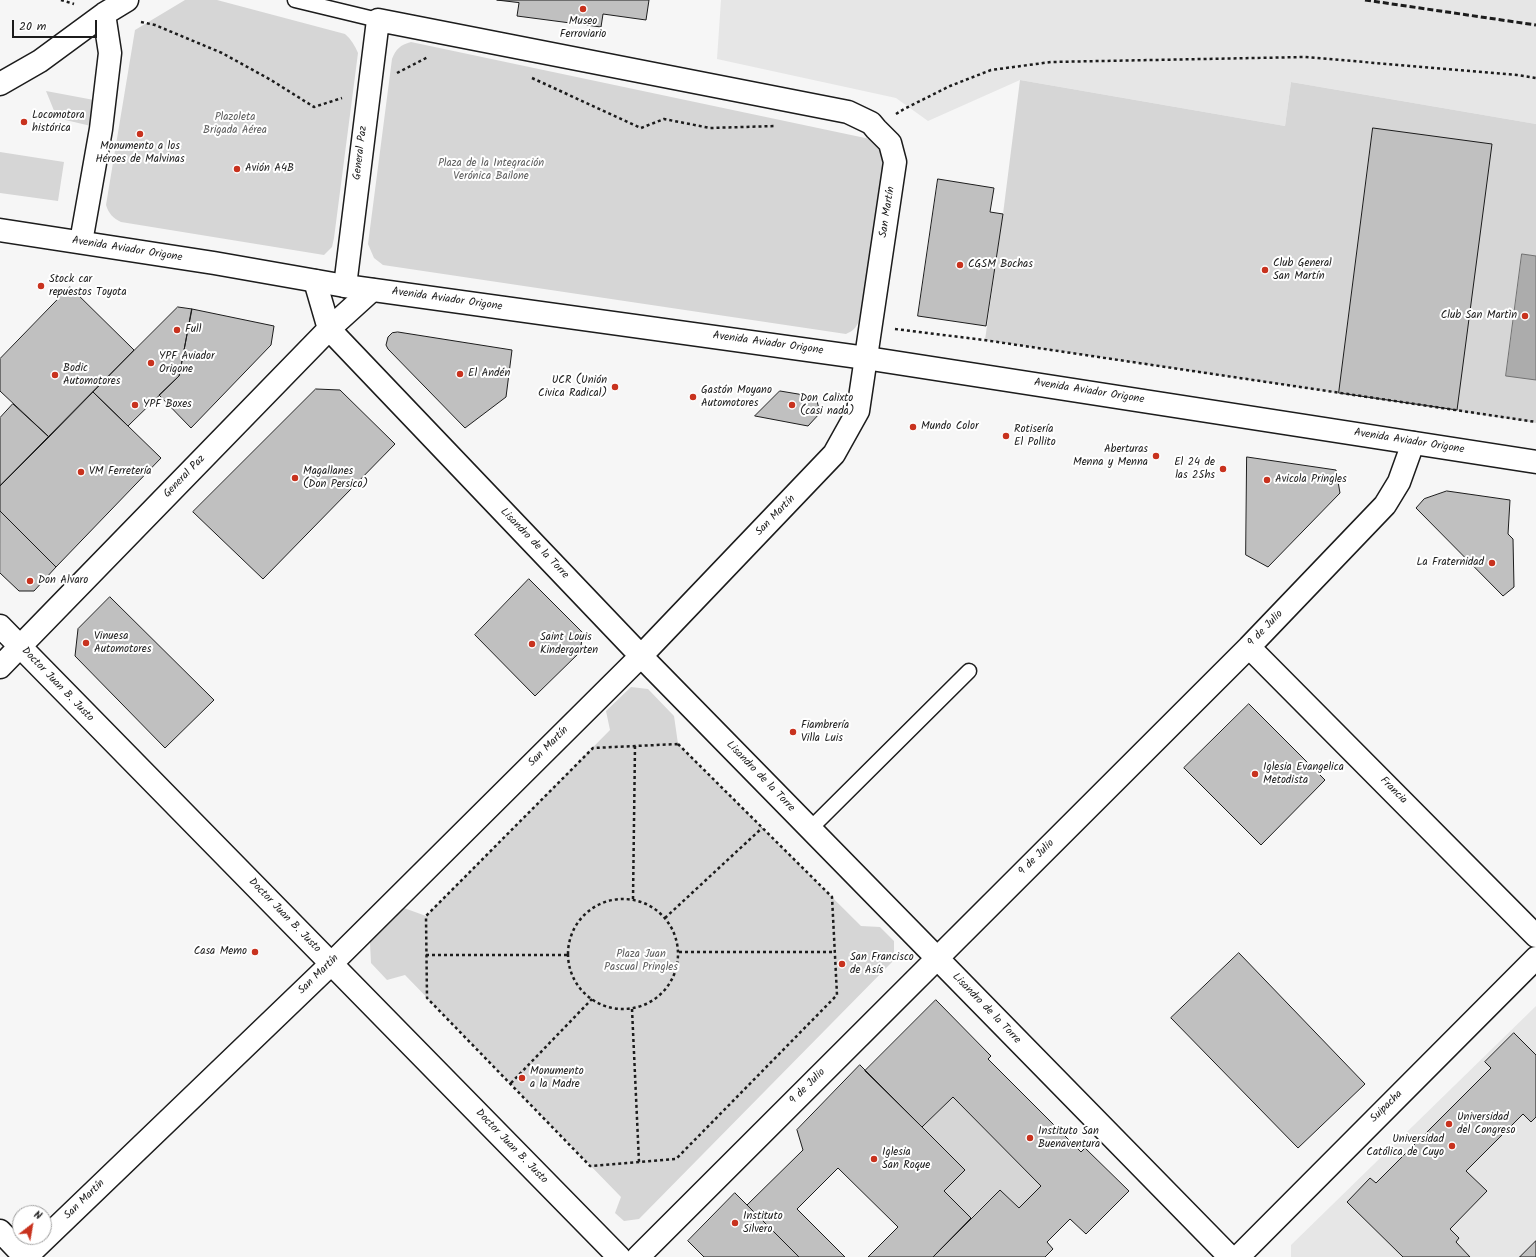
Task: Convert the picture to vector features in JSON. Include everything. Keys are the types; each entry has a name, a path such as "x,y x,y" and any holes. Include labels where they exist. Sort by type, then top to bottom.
{"street":[{"path":"0,84 40,61 104,14 127,0"},
{"path":"82,242 101,130 110,53 104,14"},
{"name":"San Martín","path":"25,1257 331,964 641,656 834,454 858,411 895,162 890,143 871,123 848,112 378,20"},
{"name":"General Paz","path":"345,286 378,20"},
{"name":"Avenida Aviador Origone","path":"0,230 243,268 345,286 866,358 1412,443 1532,460"},
{"name":"Lisandro de la Torre","path":"315,281 329,329 641,656 1230,1257"},
{"name":"General Paz","path":"0,667 329,329 372,290"},
{"name":"9 de Julio","path":"638,1257 1249,647 1385,505 1399,482 1412,443"},
{"name":"Doctor Juan B. Justo","path":"0,626 619,1257"},
{"name":"Francia","path":"1249,647 1536,936"},
{"name":"Suipacha","path":"1238,1257 1536,958"},
{"path":"0,1231 25,1257"}],"lane":[{"path":"295,0 378,20"},
{"path":"810,829 969,671"}],"path":[{"path":"893,328 984,340 1536,422"},
{"path":"678,744 832,897 837,995 676,1159 590,1166 427,998 426,916 593,748 635,746 678,744"},
{"path":"633,899 635,746"},
{"path":"665,918 762,828"},
{"path":"615,899 633,899 651,906 665,918 675,934 679,952 677,970 669,987 655,1000 639,1008 620,1010 602,1006 587,996 575,983 568,965 568,947 573,930 583,915 598,904 615,899"},
{"path":"679,952 835,952"},
{"path":"426,955 568,955"},
{"path":"510,1083 592,999"},
{"path":"632,1009 639,1162"}],"shaded area":[{"path":"721,0 1536,0 1536,124 1291,82 1285,126 1020,80 928,121 896,98 717,59"},
{"name":"Club San Martìn","path":"1522,254 1536,256 1536,380 1506,376"},
{"path":"1536,1006 1536,1257 1291,1257 1291,1245"}],"green space":[{"name":"Plazoleta Brigada Aérea","path":"185,0 217,0 345,34 356,48 358,53 334,238 332,247 324,255 121,222 108,211 106,205 135,30"},
{"name":"Plaza de la Integración Verónica Bailone","path":"411,42 870,139 879,147 885,161 857,326 846,334 383,265 374,258 368,244 392,59 399,48"},
{"name":"Club General San Martín","path":"1020,80 1285,126 1291,82 1536,124 1536,423 985,340"},
{"path":"46,91 94,100 91,126 57,118"},
{"path":"0,152 64,162 58,201 0,193"},
{"name":"Plaza Juan Pascual Pringles","path":"631,687 648,689 674,716 678,744 861,926 880,927 894,941 894,960 639,1219 624,1221 615,1213 621,1197 405,975 387,980 371,963 370,942 404,908 426,916 610,730 606,711"},
{"path":"953,1097 1041,1186 1019,1208 1000,1190 971,1218 944,1191 965,1170 922,1127"}],"building":[{"name":"Museo Ferroviario","path":"497,0 649,0 646,20 603,14 601,27 517,16 519,3"},
{"name":"Club General San Martín","path":"1373,128 1492,144 1457,410 1339,393"},
{"name":"CGSM Bochas","path":"938,179 994,188 990,212 1003,214 986,326 918,316"},
{"name":"Bodic Automotores","path":"70,287 134,350 49,437 0,391 0,359"},
{"name":"YPF Aviador Origone","path":"178,307 192,309 179,376 128,426 93,392"},
{"path":"192,309 274,326 271,345 191,428 159,395 179,376"},
{"name":"El Andén","path":"398,332 512,350 506,397 465,428 388,349 386,345 388,337 392,333"},
{"name":"Magallanes (Don Persico)","path":"316,389 340,390 395,444 263,579 193,512"},
{"name":"Don Calixto (casi nada)","path":"780,391 816,397 820,413 808,426 755,416"},
{"name":"VM Ferretería","path":"93,392 161,458 56,567 0,511 0,486"},
{"path":"13,404 49,437 0,486 0,418"},
{"path":"1247,457 1336,470 1340,493 1268,567 1246,555"},
{"name":"La Fraternidad","path":"1447,491 1510,500 1508,534 1513,539 1514,587 1503,596 1416,508 1424,499"},
{"path":"0,511 56,567 34,591 19,591 0,573"},
{"name":"Saint Louis Kindergarten","path":"529,579 583,633 580,652 535,696 475,635"},
{"path":"110,597 214,700 165,748 75,656 78,629"},
{"name":"Iglesia Evangelica Metodista","path":"1249,704 1325,780 1261,845 1184,768"},
{"path":"1239,953 1365,1084 1298,1148 1171,1018"},
{"name":"Instituto San Buenaventura","path":"936,1000 991,1056 988,1059 1081,1152 1085,1148 1129,1191 1086,1234 1070,1219 1047,1242 1053,1249 1045,1257 933,1257 1000,1190 1019,1208 1041,1186 953,1097 922,1127 865,1071"},
{"name":"Universidad Católica de Cuyo","path":"1514,1033 1536,1055 1536,1117 1531,1122 1523,1114 1466,1171 1487,1191 1450,1229 1459,1238 1456,1242 1470,1257 1403,1257 1347,1202 1370,1178 1376,1183 1491,1068 1485,1062"},
{"name":"Iglesia San Roque","path":"860,1065 965,1170 944,1191 971,1218 933,1257 868,1257 898,1227 838,1168 797,1209 845,1257 799,1257 747,1205 803,1150 797,1130"},
{"name":"Instituto Silvero","path":"735,1193 799,1257 704,1257 688,1241"},
{"path":"1536,1241 1536,1257 1520,1257"}],"railway":[{"path":"1365,0 1536,25"}],"place":[{"name":"Museo Ferroviario","path":"583,9"},
{"name":"Locomotora histórica","path":"24,122"},
{"name":"Monumento a los Héroes de Malvinas","path":"140,134"},
{"name":"Avión A4B","path":"237,169"},
{"name":"CGSM Bochas","path":"960,265"},
{"name":"Club General San Martín","path":"1265,270"},
{"name":"Stock car repuestos Toyota","path":"41,286"},
{"name":"Club San Martìn","path":"1525,316"},
{"name":"Full","path":"177,330"},
{"name":"YPF Aviador Origone","path":"151,363"},
{"name":"El Andén","path":"460,374"},
{"name":"Bodic Automotores","path":"55,375"},
{"name":"UCR (Unión Civica Radical)","path":"615,387"},
{"name":"Gastón Moyano Automotores","path":"693,397"},
{"name":"YPF Boxes","path":"135,405"},
{"name":"Don Calixto (casi nada)","path":"792,405"},
{"name":"Mundo Color","path":"913,427"},
{"name":"Rotisería El Pollito","path":"1006,436"},
{"name":"Aberturas Menna y Menna","path":"1156,456"},
{"name":"El 24 de las 25hs","path":"1223,469"},
{"name":"VM Ferretería","path":"81,472"},
{"name":"Magallanes (Don Persico)","path":"295,478"},
{"name":"Avicola Pringles","path":"1267,480"},
{"name":"La Fraternidad","path":"1492,563"},
{"name":"Don Alvaro","path":"30,581"},
{"name":"Vinuesa Automotores","path":"86,643"},
{"name":"Saint Louis Kindergarten","path":"532,644"},
{"name":"Fiambrería Villa Luis","path":"793,732"},
{"name":"Iglesia Evangelica Metodista","path":"1255,774"},
{"name":"Casa Memo","path":"255,952"},
{"name":"San Francisco de Asís","path":"842,964"},
{"name":"Monumento a la Madre","path":"522,1078"},
{"name":"Universidad del Congreso","path":"1449,1124"},
{"name":"Instituto San Buenaventura","path":"1030,1138"},
{"name":"Universidad Católica de Cuyo","path":"1452,1146"},
{"name":"Iglesia San Roque","path":"874,1159"},
{"name":"Instituto Silvero","path":"735,1223"}]}
